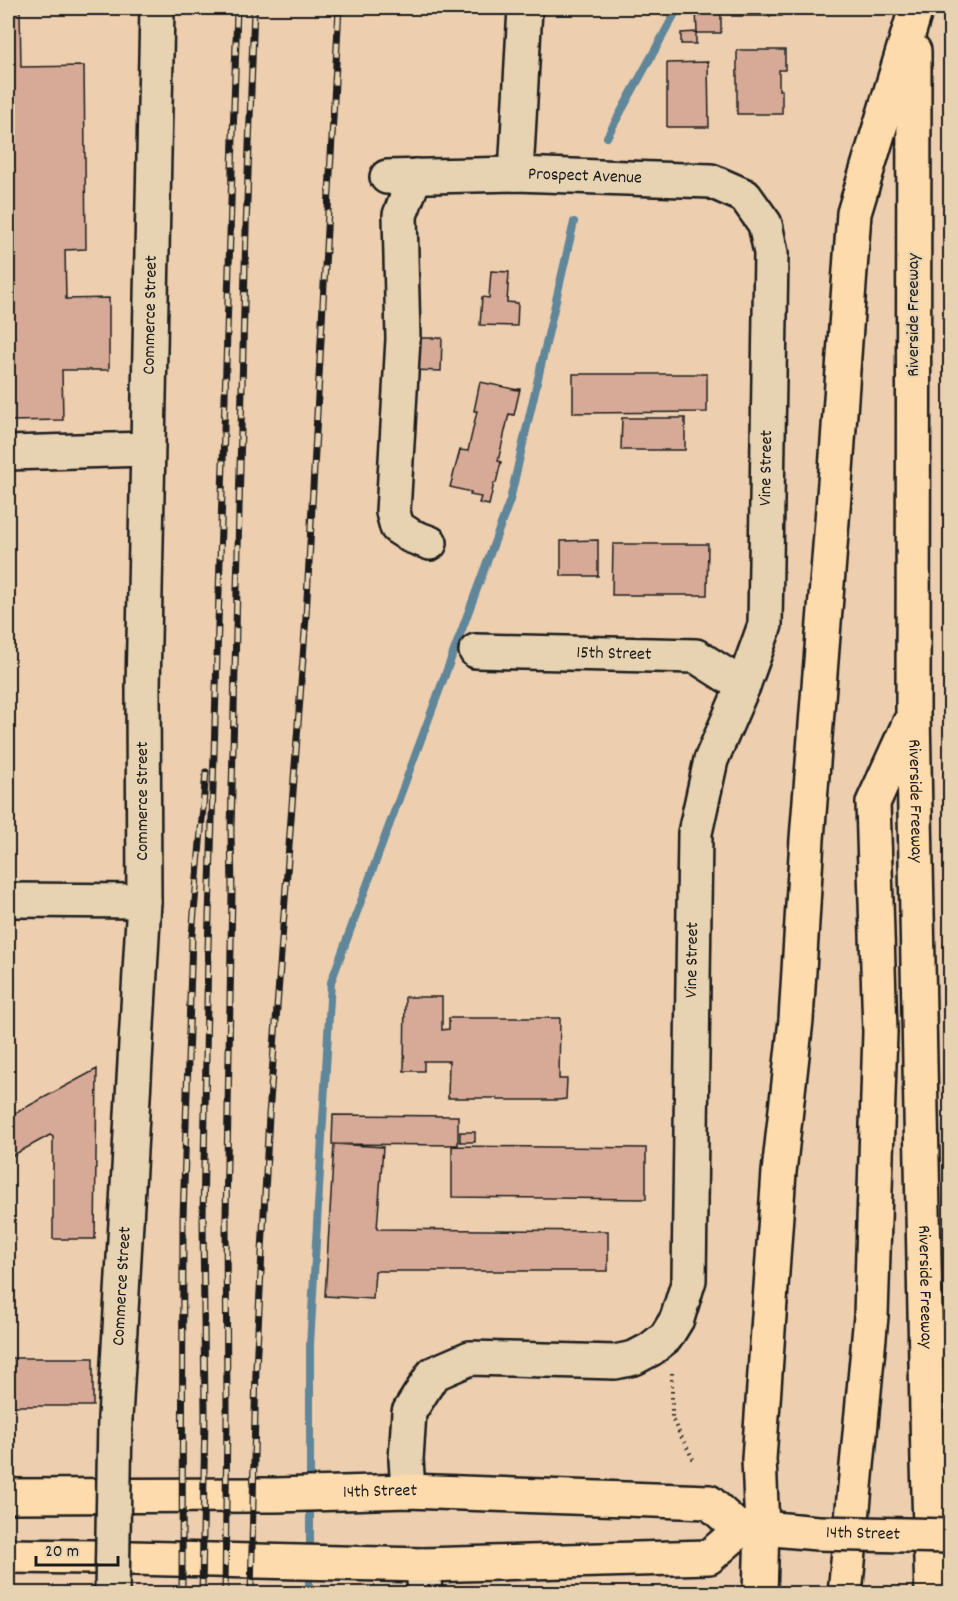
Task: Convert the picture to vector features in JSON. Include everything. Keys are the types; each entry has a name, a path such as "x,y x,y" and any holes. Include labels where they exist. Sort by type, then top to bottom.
{"main road":[{"name":"Riverside Freeway","path":"914,11 914,714 932,1593"},
{"path":"760,1593 751,1529 759,1459 779,1172 796,1020 807,839 854,213 914,11"},
{"path":"845,1593 871,1316 880,1032 873,803 914,714"},
{"name":"14th Street","path":"8,1496 265,1495 408,1491 709,1502 751,1529 951,1536"},
{"path":"8,1556 93,1557 424,1579 709,1557 751,1529"}],"street":[{"name":"Commerce Street","path":"112,1593 115,1418 144,901 143,688 157,8"},
{"path":"516,174 525,8"},
{"name":"Prospect Avenue","path":"430,543 411,536 397,527 393,512 403,339 401,177 516,174 711,181 745,196 765,224"},
{"name":"Vine Street","path":"408,1491 406,1459 409,1412 433,1374 470,1358 615,1362 634,1358 651,1349 666,1337 677,1319 689,1280 694,833 711,760 743,686 765,625 771,252 765,224"},
{"path":"8,453 147,449"},
{"name":"15th Street","path":"476,651 696,656 743,686"},
{"path":"8,900 144,901"}],"path":[{"path":"672,1373 672,1419 693,1459"}],"building":[{"path":"8,8 20,10 21,67 84,66 86,249 65,250 66,299 109,298 109,370 62,370 63,420 8,421"},
{"path":"696,8 721,8 721,33 697,33"},
{"path":"732,8 781,8 782,16 732,16"},
{"path":"696,32 696,44 681,44 681,33"},
{"path":"737,50 785,50 785,70 779,70 782,114 737,114"},
{"path":"708,62 709,127 667,127 667,63"},
{"path":"491,271 509,272 507,302 518,303 517,326 480,325 482,297 489,298"},
{"path":"415,338 442,338 441,371 414,370"},
{"path":"573,374 707,374 707,412 573,413"},
{"path":"480,382 520,389 514,415 509,414 498,461 501,462 489,505 479,503 481,497 470,495 471,492 450,487 460,450 468,451 477,411 474,411"},
{"path":"622,418 685,418 685,450 621,450"},
{"path":"598,540 598,576 561,576 561,541"},
{"path":"613,544 708,544 707,595 612,595"},
{"path":"405,997 442,997 442,1030 449,1029 449,1018 560,1018 559,1079 567,1079 566,1099 448,1098 449,1061 424,1061 424,1071 404,1071"},
{"path":"97,1069 95,1239 53,1239 53,1137 50,1135 8,1158 8,1117"},
{"path":"333,1115 458,1116 458,1145 332,1144"},
{"path":"460,1132 475,1132 475,1142 460,1142"},
{"path":"334,1144 383,1147 377,1229 608,1231 608,1271 375,1271 373,1299 325,1296"},
{"path":"452,1146 646,1148 646,1199 452,1197"},
{"path":"8,1358 93,1358 93,1406 8,1406"}],"waterway":[{"path":"607,137 678,8"},
{"path":"310,1488 310,1345 331,982 510,500 574,222"},
{"path":"310,1501 310,1557"},
{"path":"309,1570 309,1594"}],"railway":[{"path":"202,1594 205,1414 203,1218 208,949 237,8"},
{"path":"225,1594 226,1217 232,893 231,830 246,229 254,8"},
{"path":"251,1594 256,1369 269,1115 306,617 339,8"},
{"path":"182,1594 183,1218 192,936 206,772"}]}
